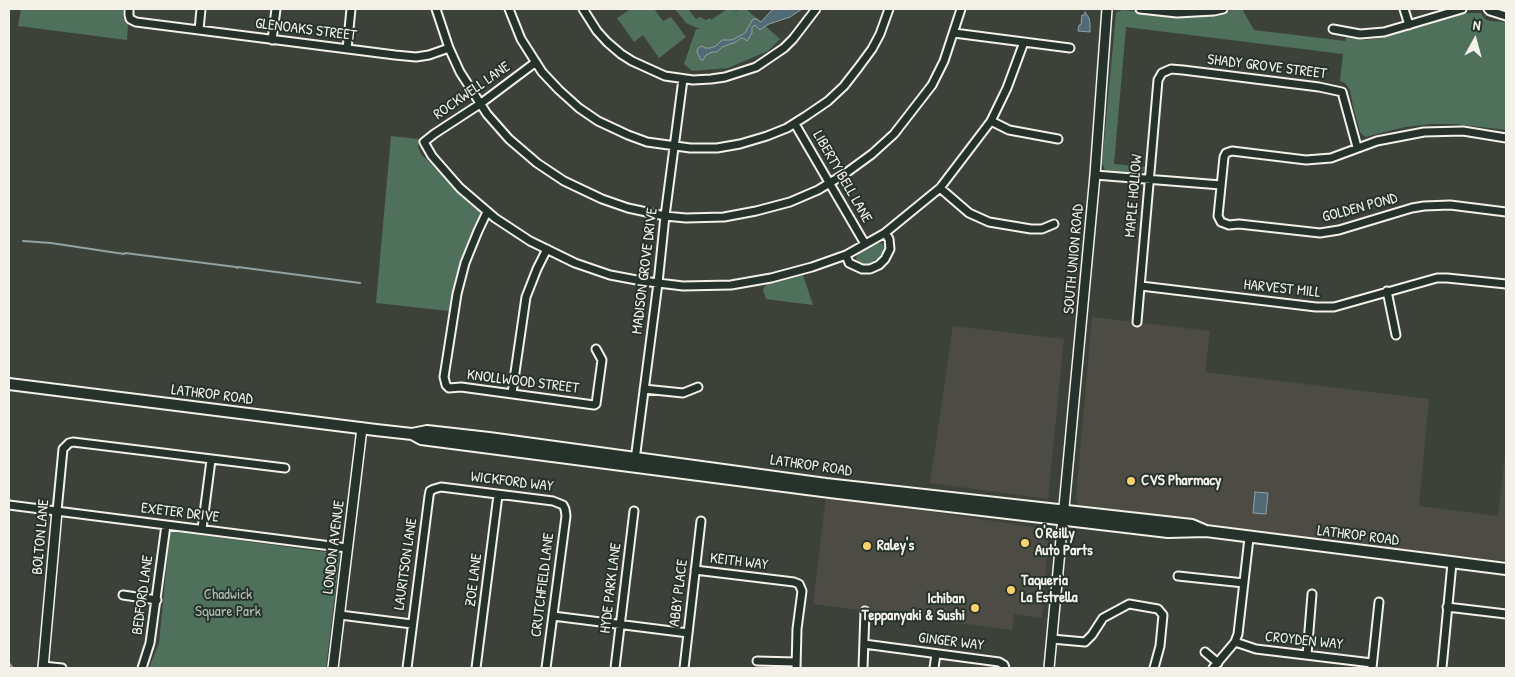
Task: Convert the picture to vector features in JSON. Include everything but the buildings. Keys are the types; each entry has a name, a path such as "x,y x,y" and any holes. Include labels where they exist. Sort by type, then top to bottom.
{"main road":[{"name":"LATHROP ROAD","path":"9,384 412,434 421,439 634,462 831,488 1064,515 1168,532 1206,531 1506,569"}],"street":[{"name":"GLENOAKS STREET","path":"129,9 128,15 130,19 136,22 272,40 416,57 449,48"},
{"path":"198,30 201,9"},
{"path":"272,40 276,9"},
{"path":"347,49 351,9"},
{"path":"436,9 449,48 460,72 480,104 509,139 536,163 564,181 602,199 628,208 665,216 686,218 724,217 756,211 797,199 830,183 872,154 894,134 932,85 944,61 961,9"},
{"path":"509,9 521,39 542,72 558,90 579,108 598,121 647,142 690,148 718,148 740,144 767,136 795,124 844,86 872,49 889,9"},
{"path":"583,9 597,31 621,54 654,72 683,79 725,77 756,67 784,48 816,9"},
{"name":"SOUTH UNION ROAD","path":"1050,668 1095,175 1107,9"},
{"path":"1140,9 1177,13 1223,9"},
{"path":"1404,9 1410,25"},
{"path":"1333,29 1360,34 1373,34 1462,9"},
{"path":"1488,9 1506,16"},
{"path":"954,33 1070,48"},
{"path":"487,212 530,241 575,263 610,275 683,286 731,285 771,278 812,267 846,255 885,233 940,188 991,121 1007,88 1024,42"},
{"name":"ROCKWELL LANE","path":"487,212 460,188 432,156 424,142 480,104 536,62"},
{"name":"SHADY GROVE STREET","path":"1162,72 1171,69 1183,70 1319,87 1342,92 1357,147"},
{"name":"MAPLE HOLLOW","path":"1137,322 1148,179 1158,80 1162,72"},
{"name":"MADISON GROVE DRIVE","path":"634,462 683,79"},
{"path":"991,121 1009,130 1058,139"},
{"name":"LIBERTY BELL LANE","path":"795,124 865,244"},
{"path":"1095,175 1221,185 1224,157 1226,153 1232,151 1306,160 1331,158 1377,141 1424,132 1463,132 1506,138"},
{"name":"GOLDEN POND","path":"1221,185 1218,216 1221,222 1229,225 1239,224 1320,233 1338,230 1424,206 1450,205 1506,212"},
{"path":"940,188 969,213 989,222 1031,229 1042,229 1054,224"},
{"name":"KNOLLWOOD STREET","path":"487,212 465,263 456,294 444,377 446,385 449,388 462,387 591,405 596,404 602,360 596,350"},
{"path":"846,255 850,263 862,269 870,269 879,265 885,259 890,249 889,239 885,233"},
{"path":"512,393 526,297 536,269 547,249"},
{"name":"HARVEST MILL","path":"1140,286 1316,307 1334,307 1437,278 1506,284"},
{"path":"1387,292 1396,335"},
{"path":"644,389 683,393 698,387"},
{"name":"LONDON AVENUE","path":"333,668 362,428"},
{"name":"BOLTON LANE","path":"43,667 61,455 64,446 73,442 211,460"},
{"path":"202,529 211,460 285,468"},
{"name":"LAURITSON LANE","path":"407,668 430,491 437,487 457,489"},
{"name":"WICKFORD WAY","path":"457,489 560,502 563,505"},
{"name":"ZOE LANE","path":"476,668 498,495"},
{"name":"EXETER DRIVE","path":"9,505 347,548"},
{"name":"CRUTCHFIELD LANE","path":"546,668 566,516 566,509 563,505"},
{"name":"HYDE PARK LANE","path":"615,668 634,511"},
{"name":"ABBY PLACE","path":"684,668 701,521"},
{"name":"BEDFORD LANE","path":"142,668 150,643 166,525"},
{"path":"1205,652 1216,665 1235,642 1241,616 1250,538"},
{"path":"1442,668 1452,563"},
{"name":"KEITH WAY","path":"696,570 799,584 802,590 797,628 796,665"},
{"path":"1178,576 1244,583"},
{"path":"1307,655 1312,594"},
{"path":"123,595 157,600"},
{"path":"1372,665 1379,602"},
{"path":"1052,638 1085,642 1103,618 1129,604 1158,609 1163,615 1160,646 1154,668"},
{"path":"1448,607 1506,614"},
{"path":"863,668 865,611"},
{"path":"340,615 412,624"},
{"path":"553,616 688,633"},
{"name":"CROYDEN WAY","path":"1235,642 1256,649 1372,665"},
{"name":"GINGER WAY","path":"864,644 999,662 1004,666"},
{"path":"934,668 936,654"},
{"path":"757,661 796,665"},
{"path":"43,667 62,668"}],"shaded area":[{"path":"1092,317 1210,331 1205,372 1429,399 1419,506 1498,516 1506,448 1506,560 1371,546 1082,507 1078,504 1076,498"},
{"path":"953,326 1064,339 1048,499 930,483"},
{"path":"826,496 1046,529 1049,533 1042,618 1014,614 1012,630 813,604"}],"green space":[{"path":"21,9 123,9 123,18 128,25 127,40 18,26"},
{"path":"631,9 654,9 663,21 671,17 686,37 659,58 643,35 634,42 617,18"},
{"path":"675,9 688,9 696,19 700,17 706,20 710,18 711,20 727,9 739,9 730,16 740,9 746,9 780,39 768,51 728,68 692,71 684,64 696,29 700,29 686,23"},
{"path":"1242,9 1254,30 1345,41 1346,37 1364,40 1381,38 1466,13 1481,13 1485,19 1490,21 1506,22 1506,130 1456,124 1432,124 1405,127 1365,137 1360,132 1350,90 1345,83 1340,81 1343,54 1126,27 1114,164 1146,167 1142,172 1136,174 1105,170 1102,163 1116,13 1122,10 1191,17"},
{"path":"391,136 419,139 418,147 421,154 480,212 480,219 471,236 456,277 449,311 376,303"},
{"path":"876,243 881,243 885,246 886,251 883,257 871,265 861,265 858,263 856,259 857,254"},
{"path":"803,275 813,305 766,299 763,290 767,283"},
{"name":"Chadwick Square Park","path":"170,531 340,554 326,668 149,668 159,643"}],"water":[{"path":"775,9 802,9 790,17 769,24 760,30 755,25 752,27 752,33 747,41 741,38 722,47 717,52 706,55 701,60 697,52 698,48 702,46 710,48 716,46 722,40 732,40 745,33 753,19 761,22"},
{"path":"1085,12 1089,18 1090,32 1078,31 1082,15 1085,15"},
{"path":"1255,492 1268,493 1266,514 1253,513"}],"waterway":[{"path":"23,241 360,283"},
{"path":"9,663 13,668"}],"place":[{"name":"CVS Pharmacy","path":"1131,481"},
{"name":"O'Reilly Auto Parts","path":"1025,543"},
{"name":"Raley's","path":"867,546"},
{"name":"Taqueria La Estrella","path":"1011,590"},
{"name":"Ichiban Teppanyaki & Sushi","path":"975,608"}]}
